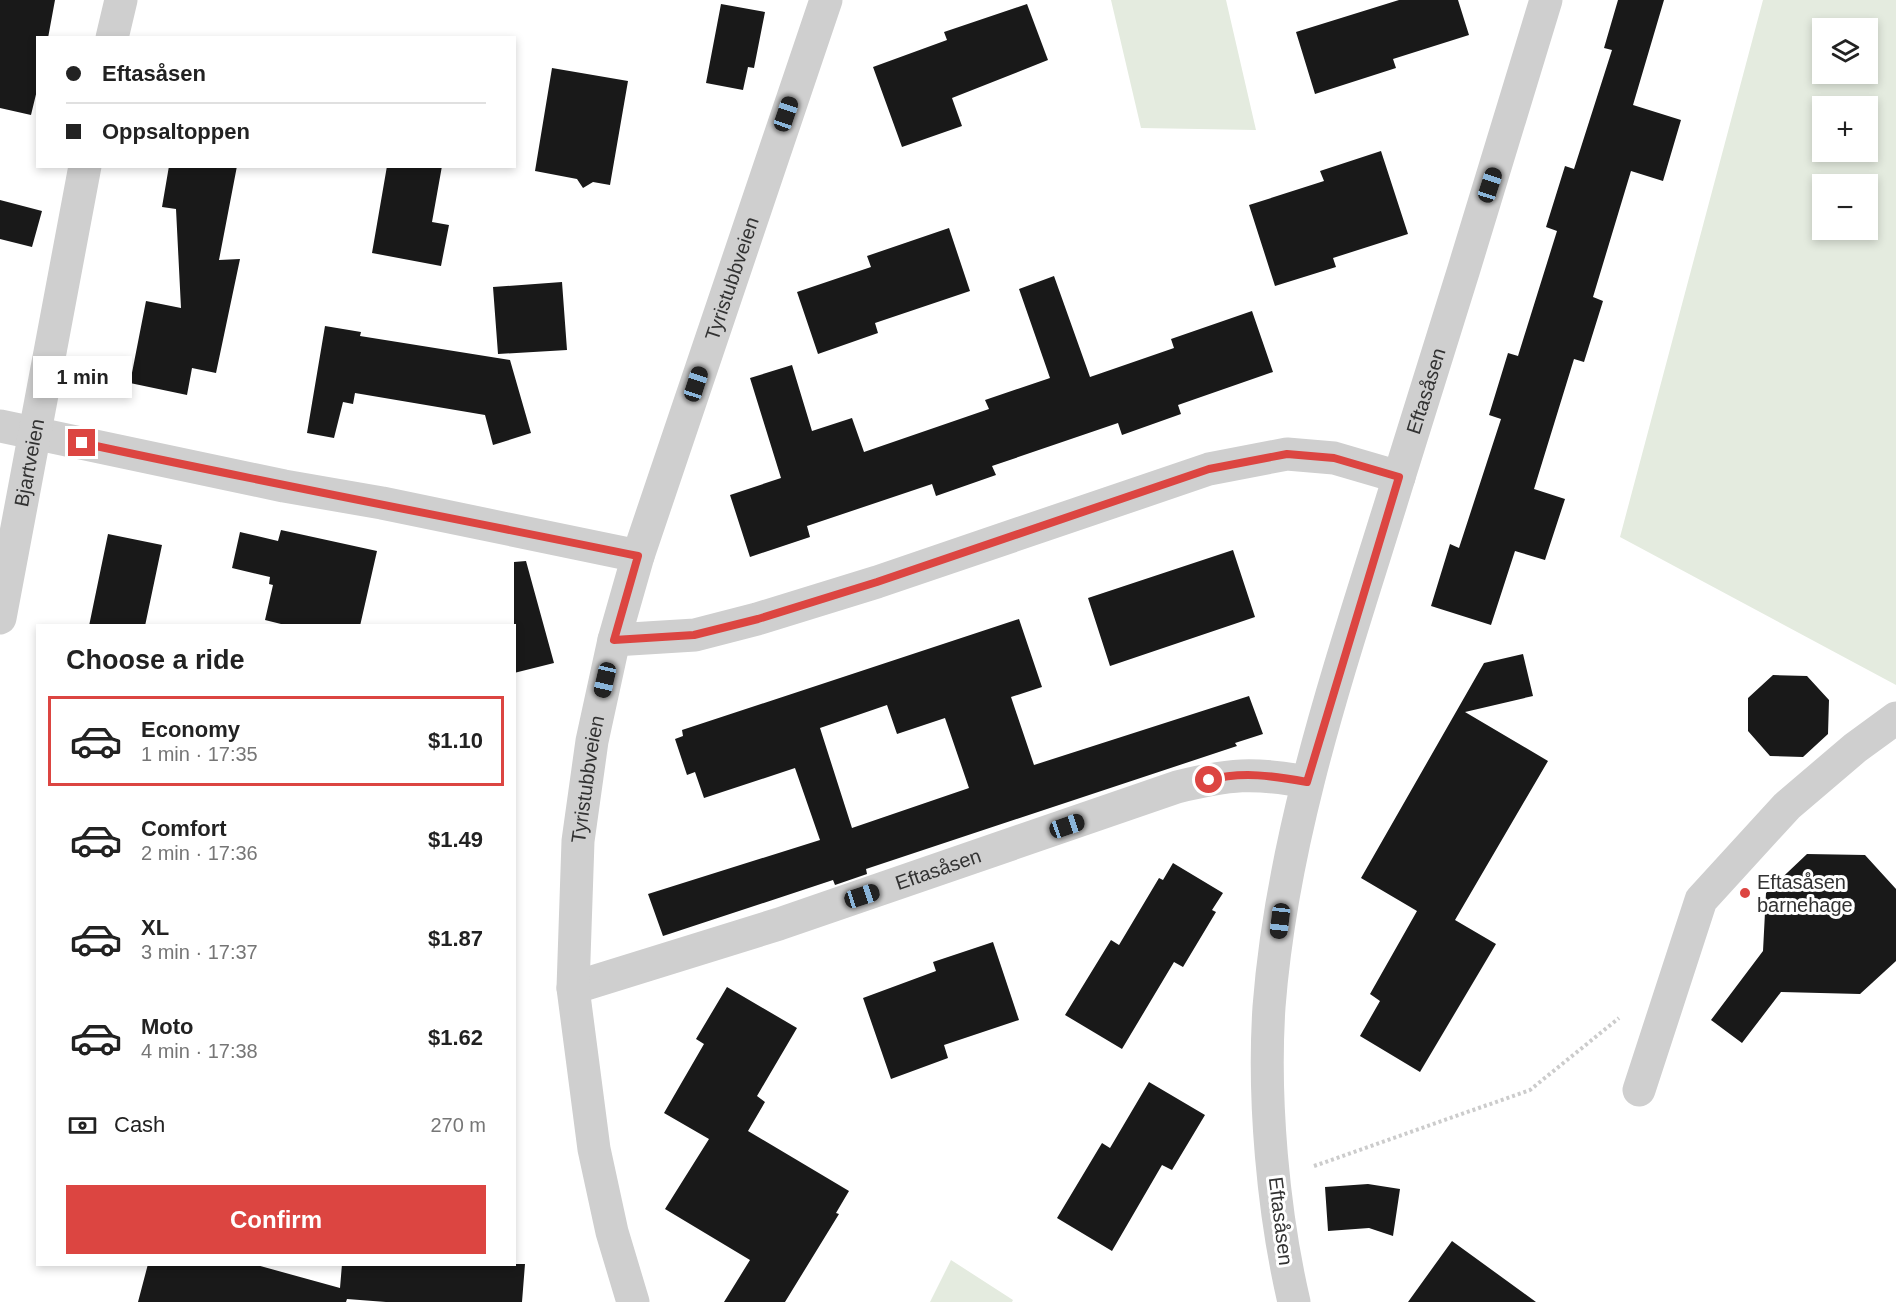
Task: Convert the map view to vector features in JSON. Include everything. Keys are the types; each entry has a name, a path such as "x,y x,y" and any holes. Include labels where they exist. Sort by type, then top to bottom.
{"street":[{"path":"112,36 120,0"},
{"name":"Tyristubbveien","path":"633,1302 612,1232 594,1149 573,988 578,841 592,741 614,640 638,556 826,0"},
{"name":"Eftasåsen","path":"1294,1302 1285,1265 1274,1180 1267,1051 1280,921 1307,782 1546,0"},
{"name":"Bjartveien","path":"0,618 37,433 85,168"},
{"path":"0,426 284,486 382,503 638,556"},
{"path":"614,640 694,635 758,619 877,582 1209,469 1287,454 1334,458 1399,477"},
{"path":"1639,1090 1701,900 1787,806 1896,718"},
{"name":"Eftasåsen","path":"573,988 801,916 1178,787 1225,776 1266,775 1307,782"}],"path":[{"path":"1274,1180 1530,1090 1627,1011"}],"shaded area":[{"path":"1111,0 1226,0 1256,130 1141,128"},
{"path":"1763,0 1896,0 1896,685 1620,537"},
{"path":"951,1260 1013,1300 1012,1302 930,1302"}],"building":[{"path":"0,0 55,0 48,36 36,36 36,94 31,115 0,108"},
{"path":"1399,0 1458,0 1469,35 1393,59 1396,68 1315,94 1296,32"},
{"path":"1618,0 1664,0 1633,105 1681,120 1663,181 1631,171 1593,297 1603,301 1584,362 1574,359 1534,489 1565,499 1545,560 1515,551 1491,625 1431,606 1450,544 1459,548 1501,419 1489,415 1508,353 1518,356 1557,231 1546,227 1565,166 1574,169 1612,50 1604,48"},
{"path":"721,4 765,12 754,68 748,67 743,90 706,83"},
{"path":"1027,4 1048,60 952,98 962,126 902,147 873,67 947,40 944,32"},
{"path":"552,68 628,81 610,185 593,182 583,188 577,179 535,171"},
{"path":"1381,151 1408,234 1333,258 1336,267 1275,286 1249,205 1324,181 1320,171"},
{"path":"169,168 237,168 219,260 240,259 216,373 192,368 187,395 130,383 146,301 181,308 176,209 162,207"},
{"path":"387,168 442,168 432,222 449,225 441,266 372,253"},
{"path":"0,200 42,211 32,247 0,239"},
{"path":"949,228 970,291 875,323 878,333 818,354 797,292 871,267 867,256"},
{"path":"1054,276 1090,377 1174,348 1171,339 1252,311 1273,372 1178,405 1181,414 1122,435 1118,423 992,466 996,475 936,496 932,484 807,526 810,537 750,557 730,495 781,478 750,378 792,365 812,431 852,418 864,452 989,409 985,400 1050,378 1019,289"},
{"path":"562,282 567,350 498,354 493,287"},
{"path":"325,326 361,332 360,336 510,360 531,433 493,445 485,415 355,393 353,404 343,402 334,438 307,433"},
{"path":"281,530 377,551 360,624 281,624 265,620 273,585 269,584 270,577 232,568 240,532 278,541"},
{"path":"108,534 162,545 145,624 89,624"},
{"path":"1233,550 1255,617 1110,666 1088,598"},
{"path":"526,561 554,663 516,672 516,624 514,624 514,562"},
{"path":"1019,619 1042,687 1011,697 1034,765 1249,696 1263,734 1235,743 1237,746 866,869 867,874 835,885 833,880 663,936 648,894 820,840 795,768 704,798 695,772 687,775 675,739 683,736 682,730","holes":["887,705 897,734 945,718 969,788 852,828 820,728"]},
{"path":"1523,654 1533,696 1465,712 1548,761 1455,920 1496,944 1420,1072 1360,1036 1380,1001 1370,994 1417,911 1361,878 1484,663"},
{"path":"1773,675 1807,676 1829,700 1828,734 1803,757 1770,756 1748,731 1748,698"},
{"path":"1807,854 1865,855 1896,889 1896,961 1860,994 1781,992 1742,1043 1711,1020 1763,951 1766,893"},
{"path":"1173,863 1223,893 1212,910 1216,912 1183,967 1174,962 1122,1049 1065,1015 1111,940 1119,945 1159,878 1163,880"},
{"path":"993,942 1019,1020 944,1045 948,1058 891,1079 863,998 936,971 933,962"},
{"path":"727,987 797,1028 757,1096 765,1102 748,1131 849,1191 836,1213 839,1214 785,1302 724,1302 750,1260 665,1209 709,1139 664,1113 704,1044 696,1039"},
{"path":"1149,1082 1205,1115 1172,1170 1162,1165 1112,1251 1057,1218 1102,1143 1110,1148"},
{"path":"1368,1184 1400,1189 1393,1236 1369,1228 1328,1231 1325,1187"},
{"path":"1452,1241 1536,1302 1408,1302"},
{"path":"516,1264 525,1264 522,1302 386,1302 347,1299 346,1302 138,1302 147,1266 260,1266 340,1288 342,1266 516,1266"}],"place":[{"name":"Eftasåsen barnehage","path":"1745,893"}],"route":[{"path":"82,443 284,486 382,503 638,556 614,640 694,635 758,619 877,582 1209,469 1287,454 1334,458 1399,477 1357,609 1307,782 1266,775 1225,776 1209,780"}]}
